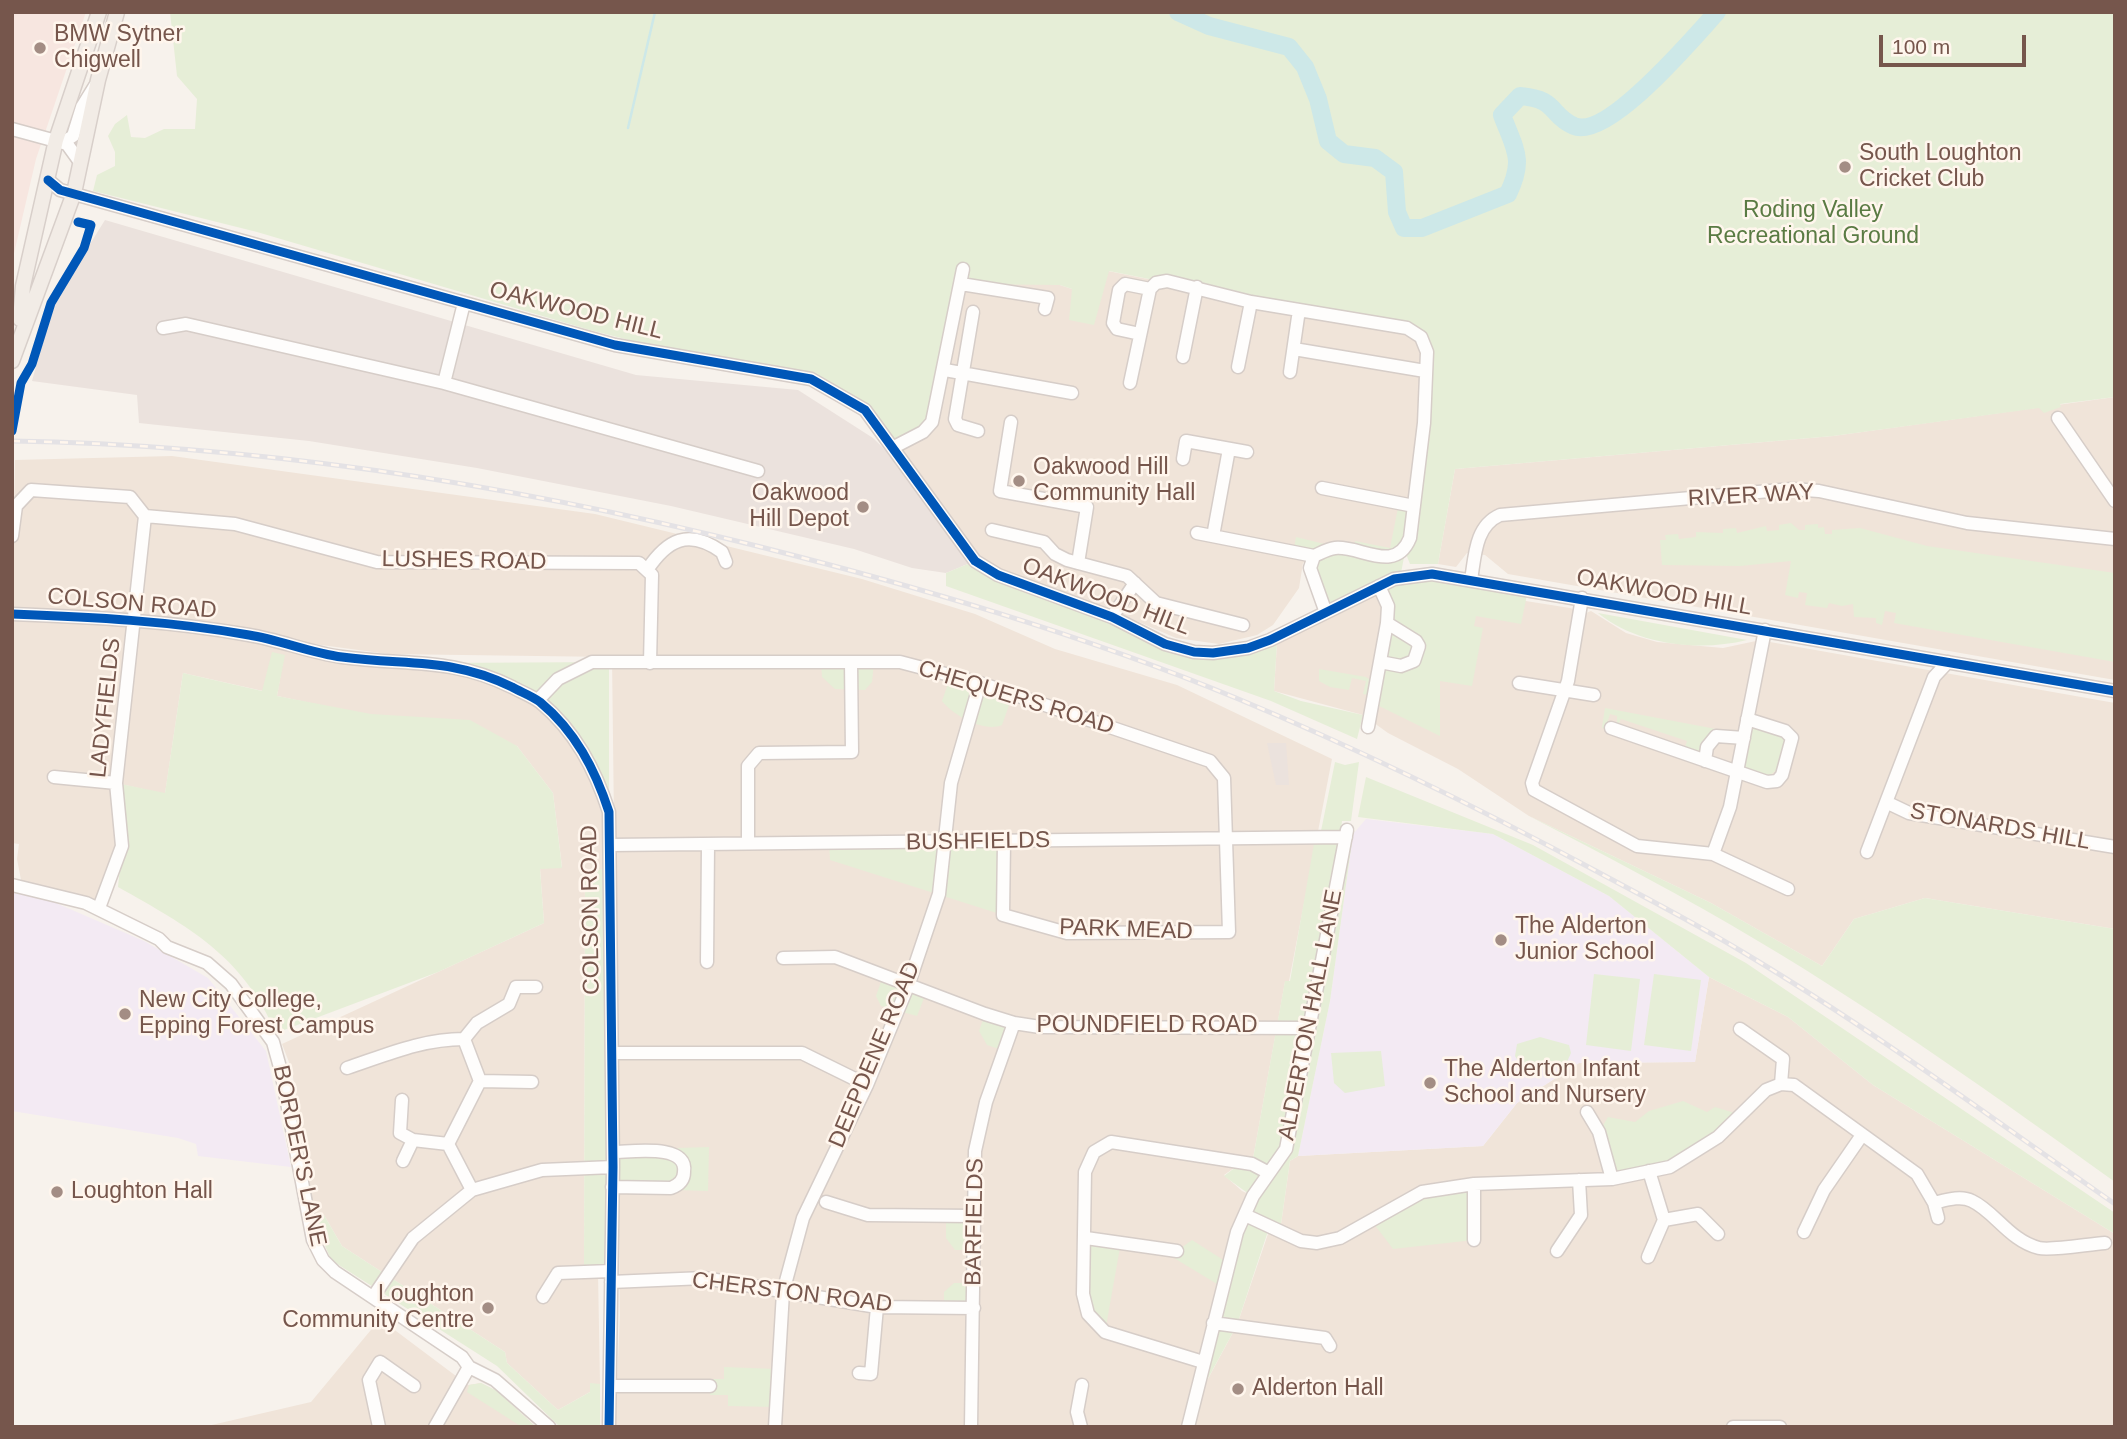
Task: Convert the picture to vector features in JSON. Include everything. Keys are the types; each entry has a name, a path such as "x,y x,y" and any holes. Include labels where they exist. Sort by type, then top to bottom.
{"main road":[{"path":"12,361 60,188 56,140 99,12"},
{"path":"18,338 23,286 38,224 80,162 98,80 117,12"}],"street":[{"path":"12,129 65,141 73,136 82,107 98,80"},
{"path":"56,140 73,149 80,162"},
{"name":"OAKWOOD HILL","path":"60,188 615,345 811,379 864,410 894,446 975,561 998,575 1112,617 1165,644 1213,653 1259,644 1325,610 1414,574 1471,580 1582,598 2115,691"},
{"path":"894,446 923,432 932,422 945,370 963,269"},
{"path":"1130,383 1150,289 1156,283 1167,281 1251,302 1407,328 1421,337 1427,352 1424,423 1407,546 1392,556 1379,558 1337,548 1314,556 1197,533"},
{"path":"961,284 1048,299"},
{"path":"1140,334 1117,329 1112,323 1119,290 1125,285 1150,289"},
{"path":"1183,357 1197,287"},
{"path":"1238,367 1251,302"},
{"path":"444,383 464,303"},
{"path":"1290,372 1299,310"},
{"path":"973,312 955,419 958,425 978,431"},
{"path":"163,328 186,324 444,383 758,471"},
{"path":"1294,349 1425,371"},
{"path":"945,370 1072,393"},
{"path":"2058,418 2115,501"},
{"path":"1011,422 1000,491 1087,507 1078,563"},
{"path":"1183,459 1186,441 1247,452"},
{"path":"1213,536 1229,449"},
{"path":"1322,488 1414,506"},
{"name":"RIVER WAY","path":"1471,580 1482,532 1491,519 1500,515 1792,489 1819,491 1967,523 2115,539"},
{"path":"12,536 16,506 31,490 130,496 145,516"},
{"name":"LUSHES ROAD","path":"145,516 235,524 377,562 639,563 647,570"},
{"name":"LADYFIELDS","path":"99,908 122,846 116,783 145,516"},
{"path":"992,530 1044,542 1055,554 1127,576 1156,603 1243,625"},
{"path":"650,663 652,575 647,570 661,549 671,541 704,542 722,552 726,562"},
{"path":"1314,556 1310,568 1325,610"},
{"path":"1112,617 1135,583"},
{"path":"1368,727 1387,623 1388,606 1379,586"},
{"path":"1582,598 1564,690 1532,783 1534,790 1637,846 1713,854 1788,889"},
{"name":"COLSON ROAD","path":"12,614 135,619 251,635 338,656 380,662 438,663 479,672 538,701 577,740 600,786 609,812 613,1167 609,1427"},
{"path":"1380,662 1401,666 1414,661 1418,652 1416,641 1387,623"},
{"path":"1713,854 1730,807 1765,630"},
{"name":"CHEQUERS ROAD","path":"538,701 558,679 592,662 900,662 980,683 1210,761 1224,778 1226,838"},
{"path":"748,843 748,766 759,753 852,752 851,662"},
{"path":"1867,852 1934,677 1948,662"},
{"name":"DEEPDENE ROAD","path":"775,1427 783,1292 803,1218 867,1085 908,986 939,894 951,783 980,683"},
{"path":"1518,683 1594,695"},
{"path":"1611,728 1767,782 1777,781 1792,738 1785,731 1747,719"},
{"path":"1705,761 1707,747 1716,736 1744,738"},
{"path":"54,777 116,783"},
{"name":"STONARDS HILL","path":"1888,803 1909,813 2115,847"},
{"name":"BUSHFIELDS","path":"610,845 945,843 1346,834"},
{"name":"ALDERTON HALL LANE","path":"1188,1427 1237,1232 1269,1173 1286,1149 1346,834"},
{"name":"PARK MEAD","path":"1004,842 1003,915 1067,933 1229,932 1226,838"},
{"path":"707,962 708,845"},
{"name":"BORDER'S LANE","path":"12,885 99,908 159,939 167,947 207,963 231,984 273,1042 316,1250 335,1272 462,1357 469,1367 495,1380 549,1427"},
{"name":"POUNDFIELD ROAD","path":"783,958 835,957 1014,1023 1040,1027 1309,1028"},
{"path":"464,1039 477,1023 509,1004 516,987 536,987"},
{"name":"BARFIELDS","path":"971,1427 975,1151 986,1102 1014,1023"},
{"path":"1740,1029 1783,1059 1781,1084"},
{"path":"347,1068 410,1045 443,1039 464,1039"},
{"path":"448,1144 480,1081 464,1039"},
{"path":"612,1053 802,1053 867,1085"},
{"path":"480,1081 532,1082"},
{"path":"1245,1215 1301,1241 1317,1243 1340,1238 1422,1192 1474,1184 1612,1179 1670,1167 1718,1137 1766,1090 1781,1084 1794,1086 1917,1174 1934,1203 1938,1218"},
{"path":"402,1100 400,1133 413,1140 448,1144"},
{"path":"1587,1112 1599,1132 1612,1179"},
{"path":"1804,1232 1824,1190 1862,1135"},
{"path":"403,1161 413,1140"},
{"path":"1203,1362 1105,1332 1088,1314 1083,1294 1086,1172 1094,1152 1111,1142 1252,1164 1269,1173"},
{"path":"448,1144 472,1190"},
{"path":"612,1152 672,1152 681,1157 685,1167 684,1176 678,1185 671,1188 612,1187"},
{"path":"373,1297 413,1238 472,1190 542,1170 613,1167"},
{"path":"1648,1257 1664,1220 1649,1171"},
{"path":"1557,1251 1581,1215 1579,1180"},
{"path":"1474,1184 1474,1240"},
{"path":"1934,1203 1957,1198 1972,1201 1997,1223 2029,1245 2042,1249 2105,1243"},
{"path":"826,1202 868,1215 974,1216"},
{"path":"1664,1220 1698,1214 1718,1234"},
{"path":"1086,1238 1177,1251"},
{"name":"CHERSTON ROAD","path":"543,1297 558,1273 611,1277 704,1278 877,1307 974,1308"},
{"path":"871,1374 877,1307"},
{"path":"1213,1322 1325,1338 1330,1346"},
{"path":"379,1427 365,1378 380,1362 414,1386"},
{"path":"435,1427 469,1367"},
{"path":"611,1385 710,1386"},
{"path":"1081,1427 1077,1412 1082,1385"},
{"path":"1733,1427 1780,1427"}],"shaded area":[{"path":"12,12 86,12 36,159 12,262"},
{"path":"105,220 636,375 798,390 873,438 912,476 975,561 946,573 912,568 854,549 671,506 477,468 309,441 139,423 137,395 32,381 54,302"},
{"path":"1108,271 1407,331 1420,339 1425,353 1424,423 1402,550 1324,551 1303,563 1299,588 1273,625 1257,635 1219,644 1176,638 1118,613 975,561 894,447 961,284 1024,282 1060,285 1072,289"},
{"path":"2115,397 2115,680 1508,574 1485,555 1467,553 1456,567 1438,564 1455,469 1833,436"},
{"path":"172,456 595,514 862,579 975,614 1055,649 1177,685 1332,759 1289,981 1285,982 1252,1164 1241,1163 1224,1175 1242,1191 1253,1196 1195,1403 1237,1325 1270,1228 1281,1224 1290,1161 1298,1156 1483,1146 1517,1103 1579,1063 1695,1062 1709,977 1788,1017 1873,1085 2115,1234 2115,1427 615,1427 620,1315 612,657 388,654 262,637 338,656 438,663 538,700 577,740 600,786 610,869 585,871 584,1272 598,1272 600,1384 591,1384 590,1392 558,1410 507,1363 505,1352 342,1246 324,1215 313,1217 292,1070 282,1044 544,923 540,868 562,867 553,793 517,746 277,696 284,655 263,691 183,673 165,794 116,783 122,846 99,908 22,885 17,859 19,844 12,843 12,620 124,619 12,608 15,460"},
{"path":"1412,583 1570,608 1586,613 1591,611 1626,633 1657,642 1723,648 1756,641 1770,642 2115,703 2115,929 1925,898 1854,919 1822,966 1711,903 1529,816 1458,769 1388,733 1363,715 1274,691 1277,642 1370,597 1399,590"},
{"path":"1267,743 1286,743 1289,785 1276,785"},
{"name":"The Alderton Junior School","path":"1366,819 1493,834 1609,896 1709,977 1695,1062 1579,1063 1517,1103 1483,1146 1298,1156 1330,1001 1353,834"},
{"name":"New City College, Epping Forest Campus","path":"12,893 42,897 144,941 208,978 266,1051 291,1167 198,1156 196,1144 178,1138 12,1111"},
{"path":"380,1319 468,1385 481,1383 497,1391 536,1427 203,1427 311,1402"}],"green space":[{"name":"Roding Valley Recreational Ground","path":"170,12 2115,12 2115,397 2060,404 2061,407 2044,413 2039,408 1833,436 1455,469 1438,564 1410,564 1406,554 1431,357 1419,333 1109,271 1094,325 1069,320 1072,289 1060,285 961,284 932,422 894,447 865,410 811,379 711,361 590,330 257,232 93,191 97,175 115,166 115,152 108,136 115,124 127,115 131,137 145,138 164,129 195,129 197,99 177,76"},
{"path":"1399,503 1414,506 1400,578 1325,610 1314,557 1293,552 1296,537 1353,551 1355,541 1390,548"},
{"path":"1791,523 1799,530 1805,530 1805,525 1818,524 1818,528 1824,527 1825,534 1832,534 1832,530 1860,528 1927,546 2115,573 2115,662 1894,623 1896,613 1885,611 1882,625 1876,623 1876,618 1854,617 1853,604 1842,606 1829,603 1827,608 1805,605 1807,593 1799,592 1798,598 1785,595 1791,561 1740,566 1662,565 1660,540 1666,540 1665,535 1678,534 1679,539 1696,537 1696,532 1723,533 1723,529 1736,528 1737,533 1766,526 1767,531 1779,530 1779,525"},
{"path":"975,561 1194,652 1203,660 1248,654 1277,642 1274,691 1301,701 1363,715 1357,739 1271,701 946,586 946,573"},
{"path":"1414,575 1528,590 1521,624 1476,616 1474,626 1483,628 1472,686 1440,681 1440,736 1373,703 1381,664 1401,668 1420,652 1393,623 1381,587"},
{"path":"1598,613 1747,640 1709,645 1669,643 1631,632"},
{"path":"1387,623 1416,641 1414,661 1380,662"},
{"path":"272,652 285,655 277,696 371,714 470,720 517,746 553,793 562,868 540,869 544,923 438,972 276,1033 247,983 230,963 190,930 118,887 122,846 116,783 165,793 183,673 262,691"},
{"path":"609,662 609,812 577,740 539,701 438,663"},
{"path":"821,662 874,662 872,682 865,690 835,689 822,677"},
{"path":"1319,669 1366,677 1369,679 1368,695 1363,694 1366,681 1352,678 1349,690 1330,687 1319,681"},
{"path":"951,675 1013,694 1002,725 978,725 947,706 942,701"},
{"path":"1605,708 1716,729 1719,733 1701,753 1684,750 1687,741 1621,719 1617,727 1617,716 1610,714 1605,730 1602,727"},
{"path":"1754,726 1781,734 1785,740 1786,748 1780,766 1765,776 1755,775 1743,767 1744,753 1748,751 1751,739 1747,737"},
{"path":"1335,762 1345,765 1359,762 1351,821 1342,821 1341,830 1321,831"},
{"path":"1366,777 1533,845 1746,963 2115,1213 2115,1234 1873,1085 1788,1017 1709,977 1609,896 1493,834 1358,817"},
{"path":"1529,816 1711,903 1822,966 1854,919 1925,898 2115,929 2115,1182 1939,1057 1804,969 1673,892"},
{"path":"1353,834 1330,1001 1298,1156 1290,1161 1281,1224 1269,1228 1237,1325 1193,1406 1222,1287 1174,1258 1177,1251 1192,1240 1228,1263 1253,1197 1224,1176 1241,1163 1252,1164 1285,981 1290,981 1315,838"},
{"path":"1004,842 1003,915 830,860 829,843"},
{"path":"610,869 613,1152 672,1152 678,1148 709,1147 708,1191 612,1188 611,1271 584,1272 585,870"},
{"path":"1594,974 1640,979 1631,1051 1586,1045"},
{"path":"1654,974 1701,980 1691,1051 1644,1045"},
{"path":"883,976 926,993 917,1016 881,1006 876,996"},
{"path":"985,1014 1014,1023 1005,1051 987,1045 979,1031"},
{"path":"1540,1037 1569,1045 1571,1053 1566,1064 1520,1064 1515,1056 1517,1044"},
{"path":"1381,1051 1385,1086 1345,1093 1334,1083 1331,1053"},
{"path":"1683,1101 1707,1112 1715,1107 1741,1115 1670,1167 1612,1179 1599,1132 1608,1117 1635,1122 1649,1111"},
{"path":"1474,1184 1474,1240 1393,1249 1371,1220 1395,1205"},
{"path":"324,1215 342,1246 505,1352 507,1363 558,1410 590,1392 590,1383 600,1384 600,1427 560,1427 497,1366 331,1260 313,1217"},
{"path":"946,1216 974,1216 974,1250 955,1250 946,1238"},
{"path":"1086,1238 1121,1242 1105,1332 1088,1314"},
{"path":"954,1283 974,1283 974,1308 944,1307 944,1292"},
{"path":"724,1367 777,1369 776,1407 728,1406 728,1395 710,1395 710,1379 724,1379"},
{"path":"481,1383 497,1391 536,1427 522,1427 467,1392 469,1385"}],"waterway":[{"path":"628,128 655,12"},
{"path":"1178,12 1209,26 1289,47 1305,67 1318,99 1328,141 1344,154 1375,158 1394,172 1397,212 1404,228 1422,228 1508,194 1517,163 1514,146 1502,115 1520,96 1541,100 1574,126 1589,126 1607,118 1650,84 1717,12"}],"railway":[{"path":"12,441 106,444 294,460 387,472 573,504 757,546 878,578 999,613 1119,653 1282,717 1418,780 1690,922 1840,1013 2115,1204"}],"cycle path":[{"path":"48,180 60,190 615,345 811,379 865,410 975,561 998,575 1112,617 1165,644 1194,652 1213,653 1248,648 1270,640 1394,579 1432,574 2115,691"},
{"path":"12,431 21,383 32,364 51,303 84,248 91,225 78,222"},
{"path":"12,614 190,626 261,637 342,657 428,664 469,671 490,677 537,700 574,738 590,766 609,812 613,1167 609,1427"}],"place":[{"name":"BMW Sytner Chigwell","path":"40,48"},
{"name":"South Loughton Cricket Club","path":"1845,167"},
{"name":"Oakwood Hill Community Hall","path":"1019,481"},
{"name":"Oakwood Hill Depot","path":"863,507"},
{"name":"The Alderton Junior School","path":"1501,940"},
{"name":"New City College, Epping Forest Campus","path":"125,1014"},
{"name":"The Alderton Infant School and Nursery","path":"1430,1083"},
{"name":"Loughton Hall","path":"57,1192"},
{"name":"Loughton Community Centre","path":"488,1308"},
{"name":"Alderton Hall","path":"1238,1389"}]}
